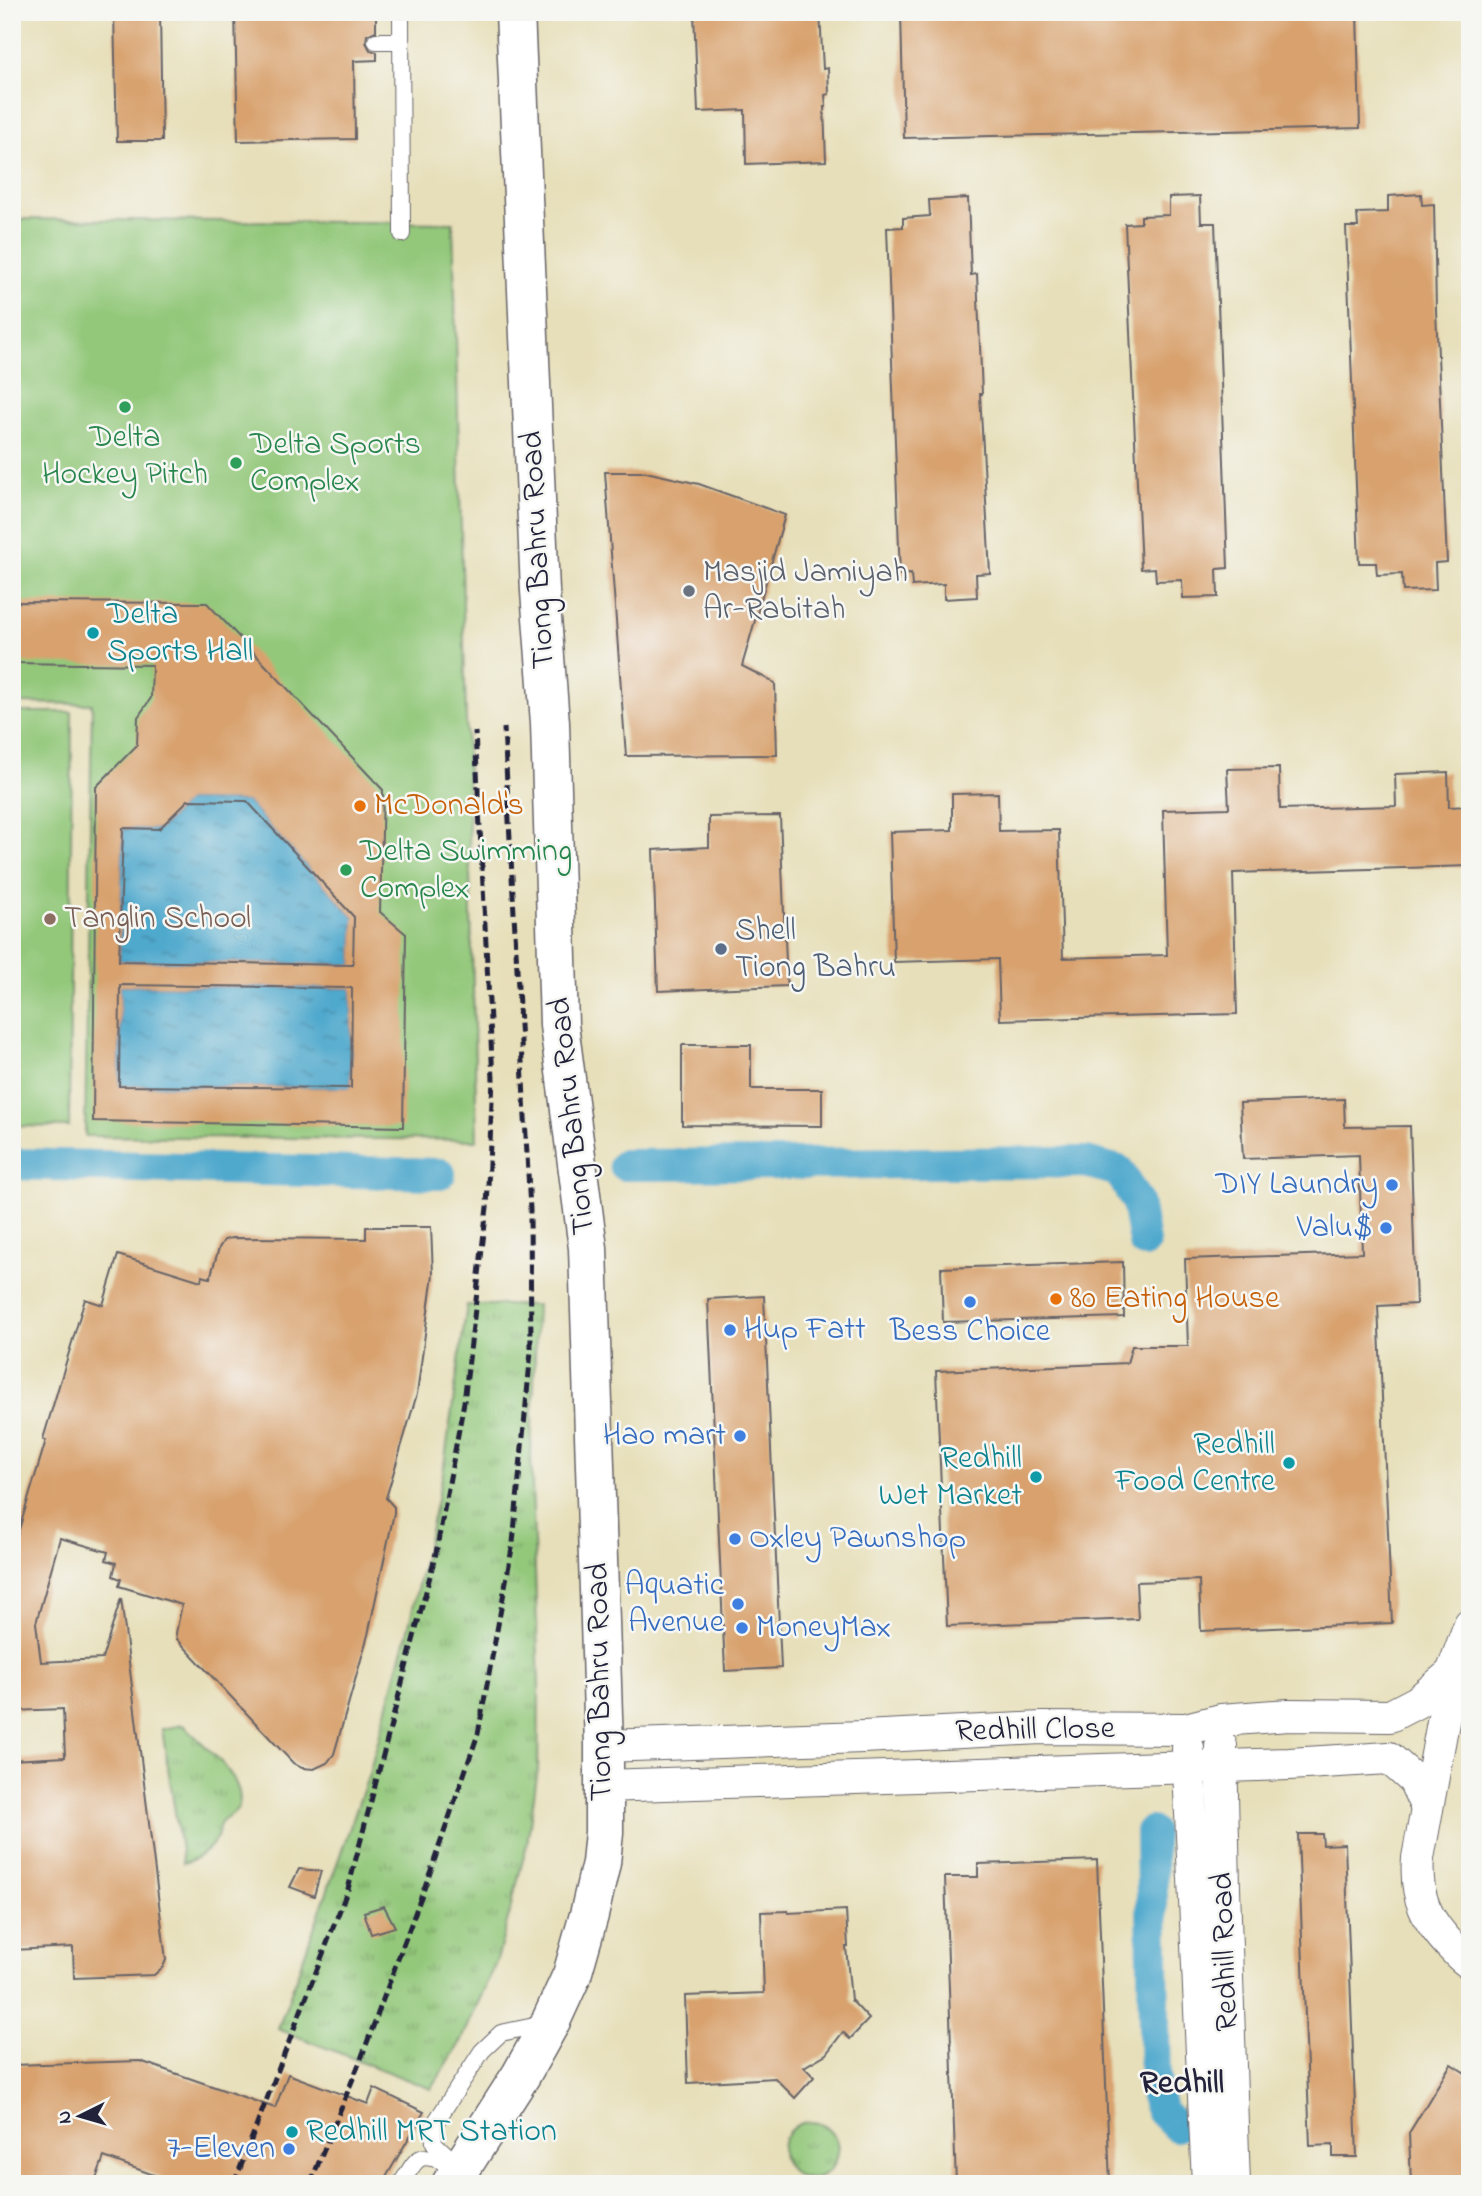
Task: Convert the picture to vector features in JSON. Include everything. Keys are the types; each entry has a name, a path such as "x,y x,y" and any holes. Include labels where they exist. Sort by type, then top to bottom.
{"main road":[{"name":"Tiong Bahru Road","path":"456,2176 521,2075 550,2023 572,1975 589,1915 602,1853 604,1786 588,1248 559,1025 550,723 538,549 515,12"}],"street":[{"path":"1470,1624 1452,1673 1417,1877 1423,1909 1441,1936 1470,1963"},
{"name":"Redhill Close","path":"604,1746 1041,1728 1186,1729 1221,1720 1289,1715 1390,1716 1417,1702 1452,1673"},
{"name":"Redhill Road","path":"1221,1720 1234,2184"},
{"name":"Redhill Road","path":"1186,1729 1208,2184"},
{"name":"Redhill Close","path":"604,1786 1390,1758 1414,1780 1427,1808"}],"lane":[{"path":"401,12 402,234"},
{"path":"376,41 401,41"},
{"path":"401,2184 414,2163 430,2155 456,2176"}],"green space":[{"name":"Delta Sports Complex","path":"12,219 453,223 477,1140 85,1136 92,704 12,703"},
{"name":"Tanglin School","path":"12,712 72,712 69,1127 12,1126"},
{"path":"467,1305 537,1305 531,1454 539,1687 538,1769 527,1844 498,1957 462,2040 431,2089 278,2029 369,1774 408,1630 443,1473"},
{"path":"183,1725 221,1762 237,1786 240,1797 238,1808 221,1823 211,1846 198,1857 183,1863 162,1729"},
{"path":"810,2122 825,2127 833,2135 838,2150 833,2165 825,2173 810,2178 795,2173 787,2165 782,2150 787,2135 795,2127"}],"water":[{"path":"188,800 247,801 354,917 353,965 119,961 123,828 159,829"},
{"path":"120,985 352,988 351,1088 119,1086"}],"building":[{"path":"114,12 160,12 162,141 117,141"},
{"path":"235,12 376,12 376,31 367,35 366,42 370,50 377,52 377,60 354,61 355,139 238,141"},
{"path":"694,12 820,12 823,69 828,68 829,94 825,95 824,107 826,161 746,164 745,110 698,112"},
{"path":"901,12 1357,12 1360,128 904,138"},
{"path":"1421,194 1422,205 1434,204 1447,562 1435,563 1436,590 1403,591 1402,574 1377,575 1376,563 1359,563 1346,227 1358,227 1357,213 1388,212 1388,196"},
{"path":"1200,196 1201,223 1215,223 1228,568 1217,569 1218,597 1183,598 1182,580 1156,581 1155,568 1141,569 1125,224 1141,223 1141,216 1169,215 1169,197"},
{"path":"968,198 971,275 977,274 980,394 990,573 976,574 977,597 944,599 944,584 912,586 911,574 900,575 887,228 903,227 903,218 930,216 929,200"},
{"name":"Masjid Jamiyah Ar-Rabitah","path":"605,472 646,472 699,484 785,515 742,666 775,683 777,755 626,756"},
{"name":"Delta Swimming Complex","path":"12,602 207,603 383,790 380,912 406,934 403,1127 93,1121 96,787 137,745 138,717 151,698 152,665 12,663","holes":["188,800 247,801 354,917 353,965 119,961 123,828 159,829","120,985 352,988 351,1088 119,1086"]},
{"path":"1279,768 1280,809 1396,806 1395,774 1448,772 1449,807 1470,806 1470,866 1233,873 1237,1014 1000,1020 998,959 894,962 890,832 952,830 952,794 998,793 999,831 1059,830 1063,958 1167,955 1163,810 1229,808 1227,769"},
{"name":"Shell Tiong Bahru","path":"780,816 787,986 658,991 653,850 709,847 709,817"},
{"path":"682,1045 751,1045 751,1089 822,1089 822,1126 682,1125"},
{"path":"1344,1099 1345,1127 1410,1126 1416,1304 1378,1306 1392,1623 1201,1631 1199,1580 1136,1582 1138,1619 947,1626 936,1371 1127,1363 1132,1346 1188,1346 1185,1259 1362,1253 1359,1155 1243,1159 1240,1103"},
{"path":"366,1227 431,1227 433,1274 417,1394 386,1498 394,1507 394,1513 368,1635 334,1754 327,1763 314,1769 302,1768 293,1763 177,1639 182,1605 119,1586 121,1579 113,1576 116,1563 106,1560 108,1552 60,1538 36,1623 41,1662 102,1659 121,1598 166,1960 154,1975 74,1978 73,1947 12,1950 12,1760 65,1757 63,1709 12,1711 12,1553 85,1299 103,1305 118,1255 201,1281 202,1276 210,1278 224,1240 366,1239"},
{"path":"1123,1262 1124,1317 943,1322 941,1268"},
{"path":"764,1296 781,1668 725,1671 708,1299"},
{"path":"1298,1834 1322,1834 1323,1845 1345,1844 1357,2157 1333,2157 1333,2145 1310,2146"},
{"path":"1097,1860 1110,2184 956,2184 945,1877 978,1877 978,1864"},
{"path":"299,1869 321,1871 314,1896 290,1887"},
{"path":"384,1906 395,1927 371,1934 364,1912"},
{"path":"846,1910 851,2000 869,2019 850,2039 843,2032 826,2054 804,2067 814,2077 795,2098 775,2078 688,2083 685,1996 764,1993 761,1912"},
{"path":"140,2061 275,2108 288,2074 368,2104 374,2088 424,2112 382,2184 179,2184 104,2157 94,2184 12,2184 12,2065"},
{"path":"1451,2064 1470,2076 1470,2184 1411,2184 1409,2133"}],"waterway":[{"path":"625,1165 1086,1162 1119,1171 1137,1202 1144,1242"},
{"path":"12,1164 440,1174"},
{"path":"1151,1832 1155,2093 1161,2111 1176,2126"}],"railway":[{"path":"310,2184 361,2059 478,1734 513,1543 531,1351 530,1210 504,728"},
{"path":"234,2184 348,1889 436,1553 464,1402 487,1207 493,1079 475,732"}],"place":[{"name":"Delta Hockey Pitch","path":"125,407"},
{"name":"Delta Sports Complex","path":"236,463"},
{"name":"Masjid Jamiyah Ar-Rabitah","path":"689,591"},
{"name":"Delta Sports Hall","path":"93,633"},
{"name":"McDonald's","path":"360,806"},
{"name":"Delta Swimming Complex","path":"346,870"},
{"name":"Tanglin School","path":"50,919"},
{"name":"Shell Tiong Bahru","path":"721,949"},
{"name":"DIY Laundry","path":"1392,1185"},
{"name":"Valu$","path":"1386,1228"},
{"name":"80 Eating House","path":"1056,1299"},
{"name":"Bess Choice","path":"970,1302"},
{"name":"Hup Fatt","path":"730,1330"},
{"name":"Hao mart","path":"740,1436"},
{"name":"Redhill Food Centre","path":"1289,1463"},
{"name":"Redhill Wet Market","path":"1036,1477"},
{"name":"Oxley Pawnshop","path":"735,1539"},
{"name":"Aquatic Avenue","path":"738,1604"},
{"name":"MoneyMax","path":"742,1628"},
{"name":"Redhill MRT Station","path":"292,2132"},
{"name":"7-Eleven","path":"289,2149"}],"district":[{"name":"Redhill","path":"1182,2084"}]}
